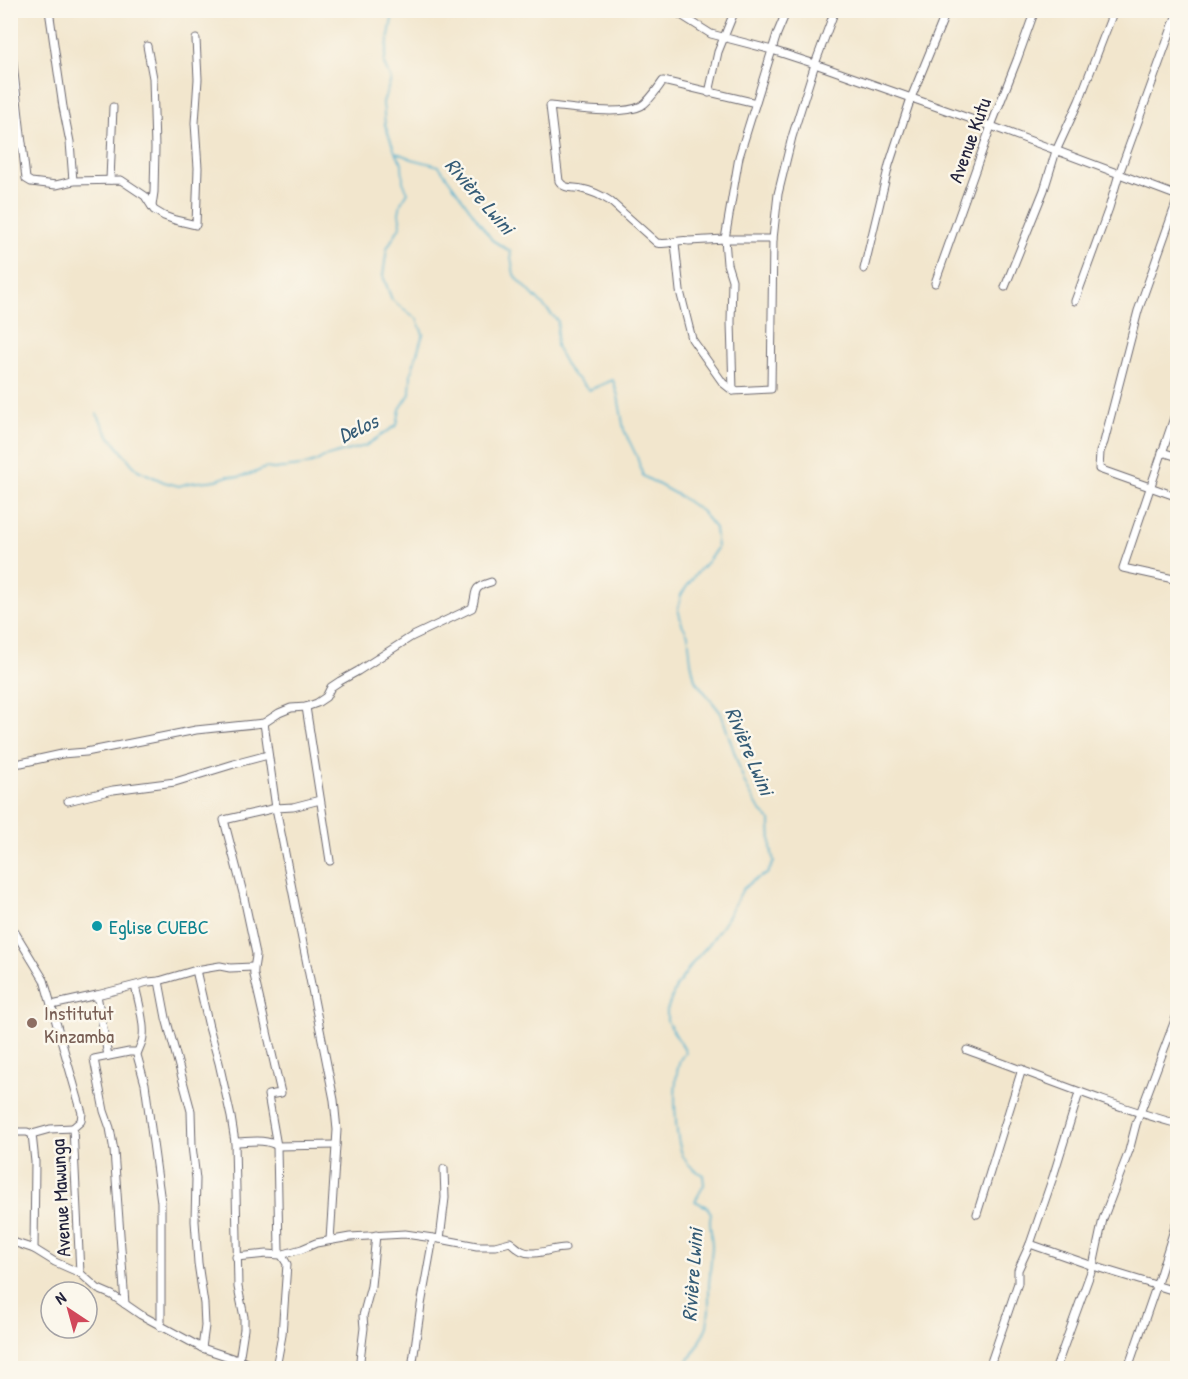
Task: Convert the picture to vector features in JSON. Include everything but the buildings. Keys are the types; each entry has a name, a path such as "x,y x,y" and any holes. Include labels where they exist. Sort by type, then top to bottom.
{"street":[{"path":"49,10 70,142 73,182"},
{"path":"674,10 686,14 711,34 814,64 991,126 1178,197 1138,311 1100,452 1099,469 1178,497"},
{"path":"709,93 718,52 735,10"},
{"path":"733,391 732,280 727,264 725,239 739,157 772,50 787,10"},
{"path":"675,243 680,291 692,339 723,383 733,391 771,389 772,239 778,194 814,64 835,10"},
{"path":"864,270 889,165 911,98 947,10"},
{"name":"Avenue Kutu","path":"935,283 1035,10"},
{"path":"1005,287 1044,190 1056,151 1079,101 1114,10"},
{"path":"1074,301 1109,208 1119,174 1175,28 1178,11"},
{"path":"10,37 25,176 31,182 56,185 121,180 145,196 154,210 175,220 196,225 198,168 195,123 198,79 196,39"},
{"path":"147,46 153,78 155,148 152,206"},
{"path":"756,103 663,81 642,105 632,109 600,111 550,106 562,186 582,189 610,201 657,243 675,243 680,240 772,239"},
{"path":"110,180 113,107"},
{"path":"10,145 22,144"},
{"path":"1178,406 1123,568 1178,579"},
{"path":"1162,452 1178,457"},
{"path":"10,764 86,752 196,730 264,723 291,708 306,707 317,703 326,697 331,687 340,681 411,638 472,608 474,593 483,585 491,582"},
{"path":"306,707 330,861"},
{"path":"264,723 276,808 334,1100 337,1130 330,1240"},
{"path":"68,801 113,790 175,782 268,755"},
{"path":"276,1368 282,1335 287,1264 279,1251 277,1146 268,1095 280,1093 280,1087 253,967 256,954 224,820 320,800"},
{"name":"Avenue Mawunga","path":"10,924 44,980 82,1113 81,1121 73,1128 80,1273"},
{"path":"52,1005 159,981 196,970 220,966 253,967"},
{"path":"196,970 219,1063 235,1142 236,1257 238,1287 244,1317 239,1361"},
{"path":"159,981 166,1018 191,1111 196,1179 196,1242 204,1304 205,1326 202,1348"},
{"path":"135,986 144,1035 137,1052 145,1084 161,1194 161,1327"},
{"path":"97,995 108,1056"},
{"path":"1056,1368 1093,1266 1103,1219 1178,1012"},
{"path":"967,1050 1141,1114 1178,1124"},
{"path":"125,1305 114,1151 94,1059 137,1052"},
{"path":"976,1214 1022,1070"},
{"path":"989,1368 1015,1294 1018,1270 1030,1244 1053,1177 1079,1092"},
{"path":"10,1132 32,1134 50,1129 73,1128"},
{"path":"32,1134 35,1162 34,1249"},
{"path":"235,1142 266,1141 277,1146 336,1145"},
{"path":"412,1368 421,1305 445,1198 444,1169"},
{"path":"1128,1368 1178,1217"},
{"path":"236,1257 280,1255 316,1243 350,1237 405,1234 477,1246 495,1246 510,1242 523,1252 533,1254 566,1248"},
{"path":"359,1368 364,1328 363,1316 371,1286 376,1235"},
{"path":"10,1241 34,1249 80,1273 98,1289 161,1327 202,1348 262,1368"},
{"path":"1030,1244 1156,1287 1178,1292"}],"waterway":[{"name":"Delos","path":"97,414 107,433 138,470 179,486 228,476 239,477 265,468 301,466 365,446 397,425 400,409 410,394 411,373 423,334 417,319 392,300 383,276 387,248 401,225 399,213 401,203 408,192 403,182 402,163 395,152 385,125 383,102 391,80 384,64 392,19 390,10"},
{"name":"Rivière Lwini","path":"395,152 439,166 492,240 510,251 514,275 558,321 556,346 570,372 589,390 613,380 624,430 643,476 701,511 715,528 717,548 681,595 678,609 688,635 695,680 721,713 745,784 759,809 770,820 774,862 767,874 752,881 743,889 724,923 676,987 667,1010 667,1021 686,1052 679,1062 676,1084 675,1110 680,1147 687,1162 703,1175 704,1185 695,1201 707,1207 711,1213 712,1246 707,1326 685,1368"}],"place":[{"name":"Eglise CUEBC","path":"97,926"},
{"name":"Institutut Kinzamba","path":"32,1023"}]}
